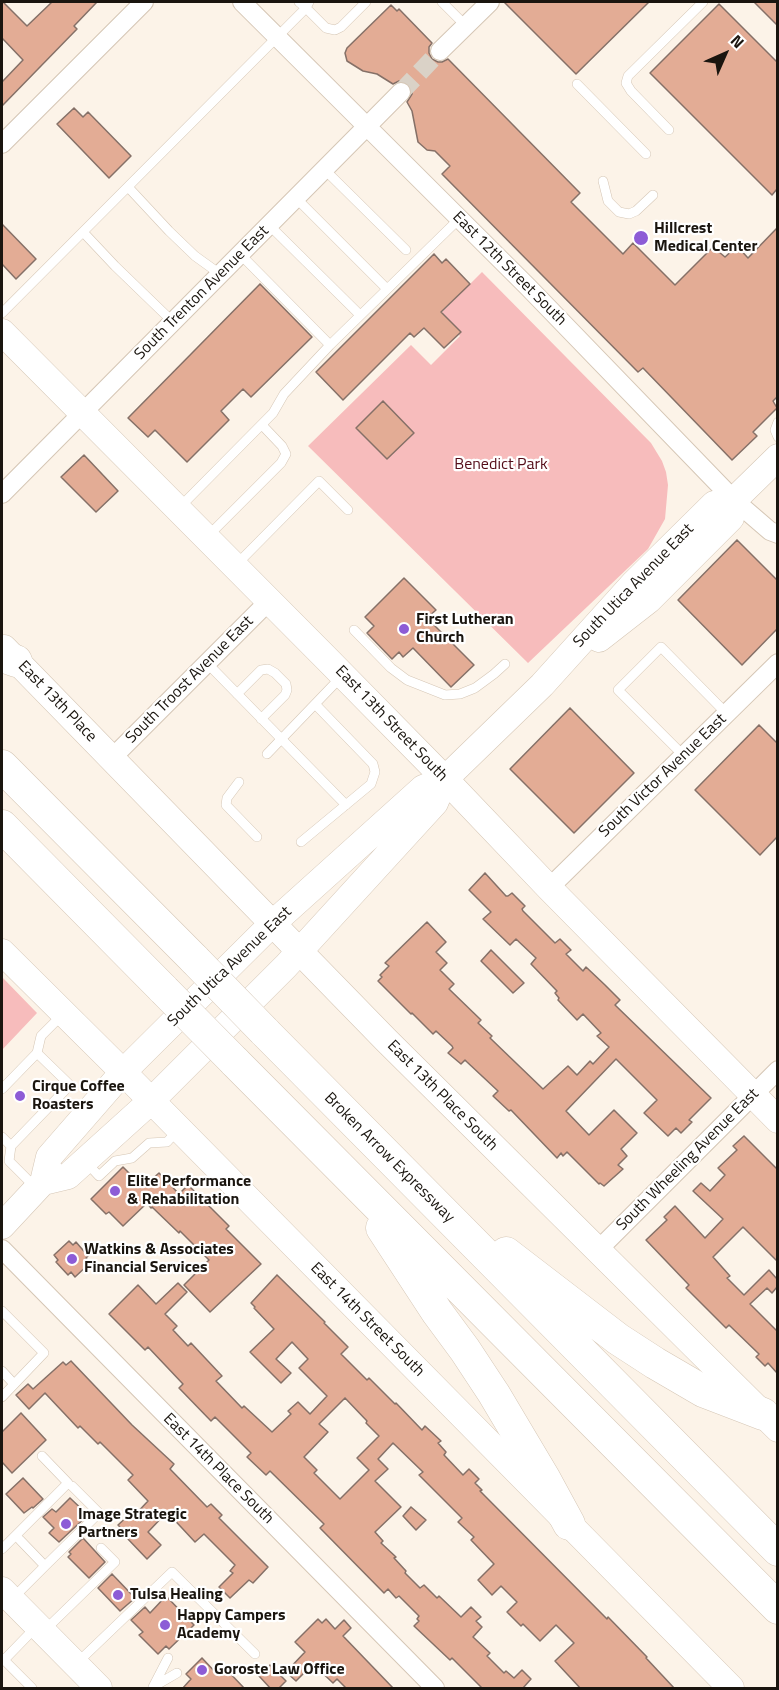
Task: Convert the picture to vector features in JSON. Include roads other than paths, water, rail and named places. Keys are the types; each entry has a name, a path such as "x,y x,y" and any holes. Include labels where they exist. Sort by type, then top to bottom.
{"highway":[{"name":"Broken Arrow Expressway","path":"2,766 777,1550"},
{"path":"2,826 777,1608"},
{"path":"345,1172 494,1394 569,1524"},
{"path":"419,1188 618,1339 703,1391 770,1422"}],"street":[{"path":"2,144 144,2"},
{"name":"East 12th Street South","path":"242,2 528,287 734,500 770,531 777,534"},
{"path":"441,51 490,2"},
{"name":"South Trenton Avenue East","path":"2,494 401,92"},
{"name":"East 13th Street South","path":"2,332 445,779 777,1120"},
{"name":"South Utica Avenue East","path":"2,1226 40,1185 49,1157 123,1072 272,924 423,788 445,779 542,685 634,583 714,504 734,500 777,457"},
{"name":"South Troost Avenue East","path":"112,758 268,602"},
{"name":"East 13th Place","path":"6,654 112,758"},
{"name":"South Victor Avenue East","path":"549,888 777,663"},
{"name":"East 13th Place South","path":"112,758 386,1040 770,1422"},
{"name":"South Utica Avenue East","path":"40,1185 68,1176 85,1161 151,1101 300,952 435,803 445,779"},
{"name":"East 14th Street South","path":"2,952 731,1689"},
{"name":"South Wheeling Avenue East","path":"598,1250 777,1070"},
{"name":"East 14th Place South","path":"2,1250 435,1689"},
{"path":"6,1595 99,1689"}],"lane":[{"path":"2,313 277,36 305,4 326,28 335,30 366,2"},
{"path":"442,2 466,26"},
{"path":"669,130 631,91 627,83 628,76 703,2"},
{"path":"577,84 646,154"},
{"path":"324,169 406,250"},
{"path":"603,181 608,201 619,212 629,214 636,211 653,195"},
{"path":"128,187 195,256 220,274"},
{"path":"296,198 387,289"},
{"path":"177,509 262,425 273,413 284,394 330,345 459,219"},
{"path":"269,225 360,315"},
{"path":"83,232 172,322"},
{"path":"240,254 330,345"},
{"path":"777,422 775,430 777,437"},
{"path":"206,539 281,463 286,454 282,446 262,425"},
{"path":"234,567 320,481 348,510"},
{"path":"354,630 391,668 407,680 445,695 460,694 475,688 505,664"},
{"path":"684,756 618,690 661,647 727,714"},
{"path":"207,663 346,805"},
{"path":"237,694 261,670 268,669 286,684 285,695 261,719"},
{"path":"267,754 342,675"},
{"path":"301,842 371,784 375,772 373,764 315,704"},
{"path":"239,782 227,798 226,805 257,837"},
{"path":"2,1089 37,1053 41,1036 63,1013"},
{"path":"37,1053 70,1085 11,1146 9,1161 40,1185"},
{"path":"85,1161 99,1176 115,1161 132,1158 148,1143 167,1142 179,1130"},
{"path":"2,1137 11,1146"},
{"path":"2,1311 44,1353 2,1397"},
{"path":"2,1371 14,1383"},
{"path":"2,1549 68,1483 42,1456"},
{"path":"6,1595 45,1566 99,1513 72,1486"},
{"path":"20,1540 45,1566"},
{"path":"32,1689 3,1659 99,1578 114,1562 101,1548"},
{"path":"75,1664 172,1572 255,1654"},
{"path":"152,1688 168,1658"},
{"path":"152,1688 177,1673"}],"tunnel":[{"path":"401,92 440,51"}],"place":[{"name":"Hillcrest Medical Center","path":"641,238"},
{"name":"First Lutheran Church","path":"404,629"},
{"name":"Cirque Coffee Roasters","path":"20,1096"},
{"name":"Elite Performance & Rehabilitation","path":"115,1191"},
{"name":"Watkins & Associates Financial Services","path":"72,1259"},
{"name":"Image Strategic Partners","path":"66,1524"},
{"name":"Tulsa Healing","path":"118,1595"},
{"name":"Happy Campers Academy","path":"165,1625"},
{"name":"Goroste Law Office","path":"202,1670"}],"park label":[{"name":"Benedict Park","path":"501,465"}]}
